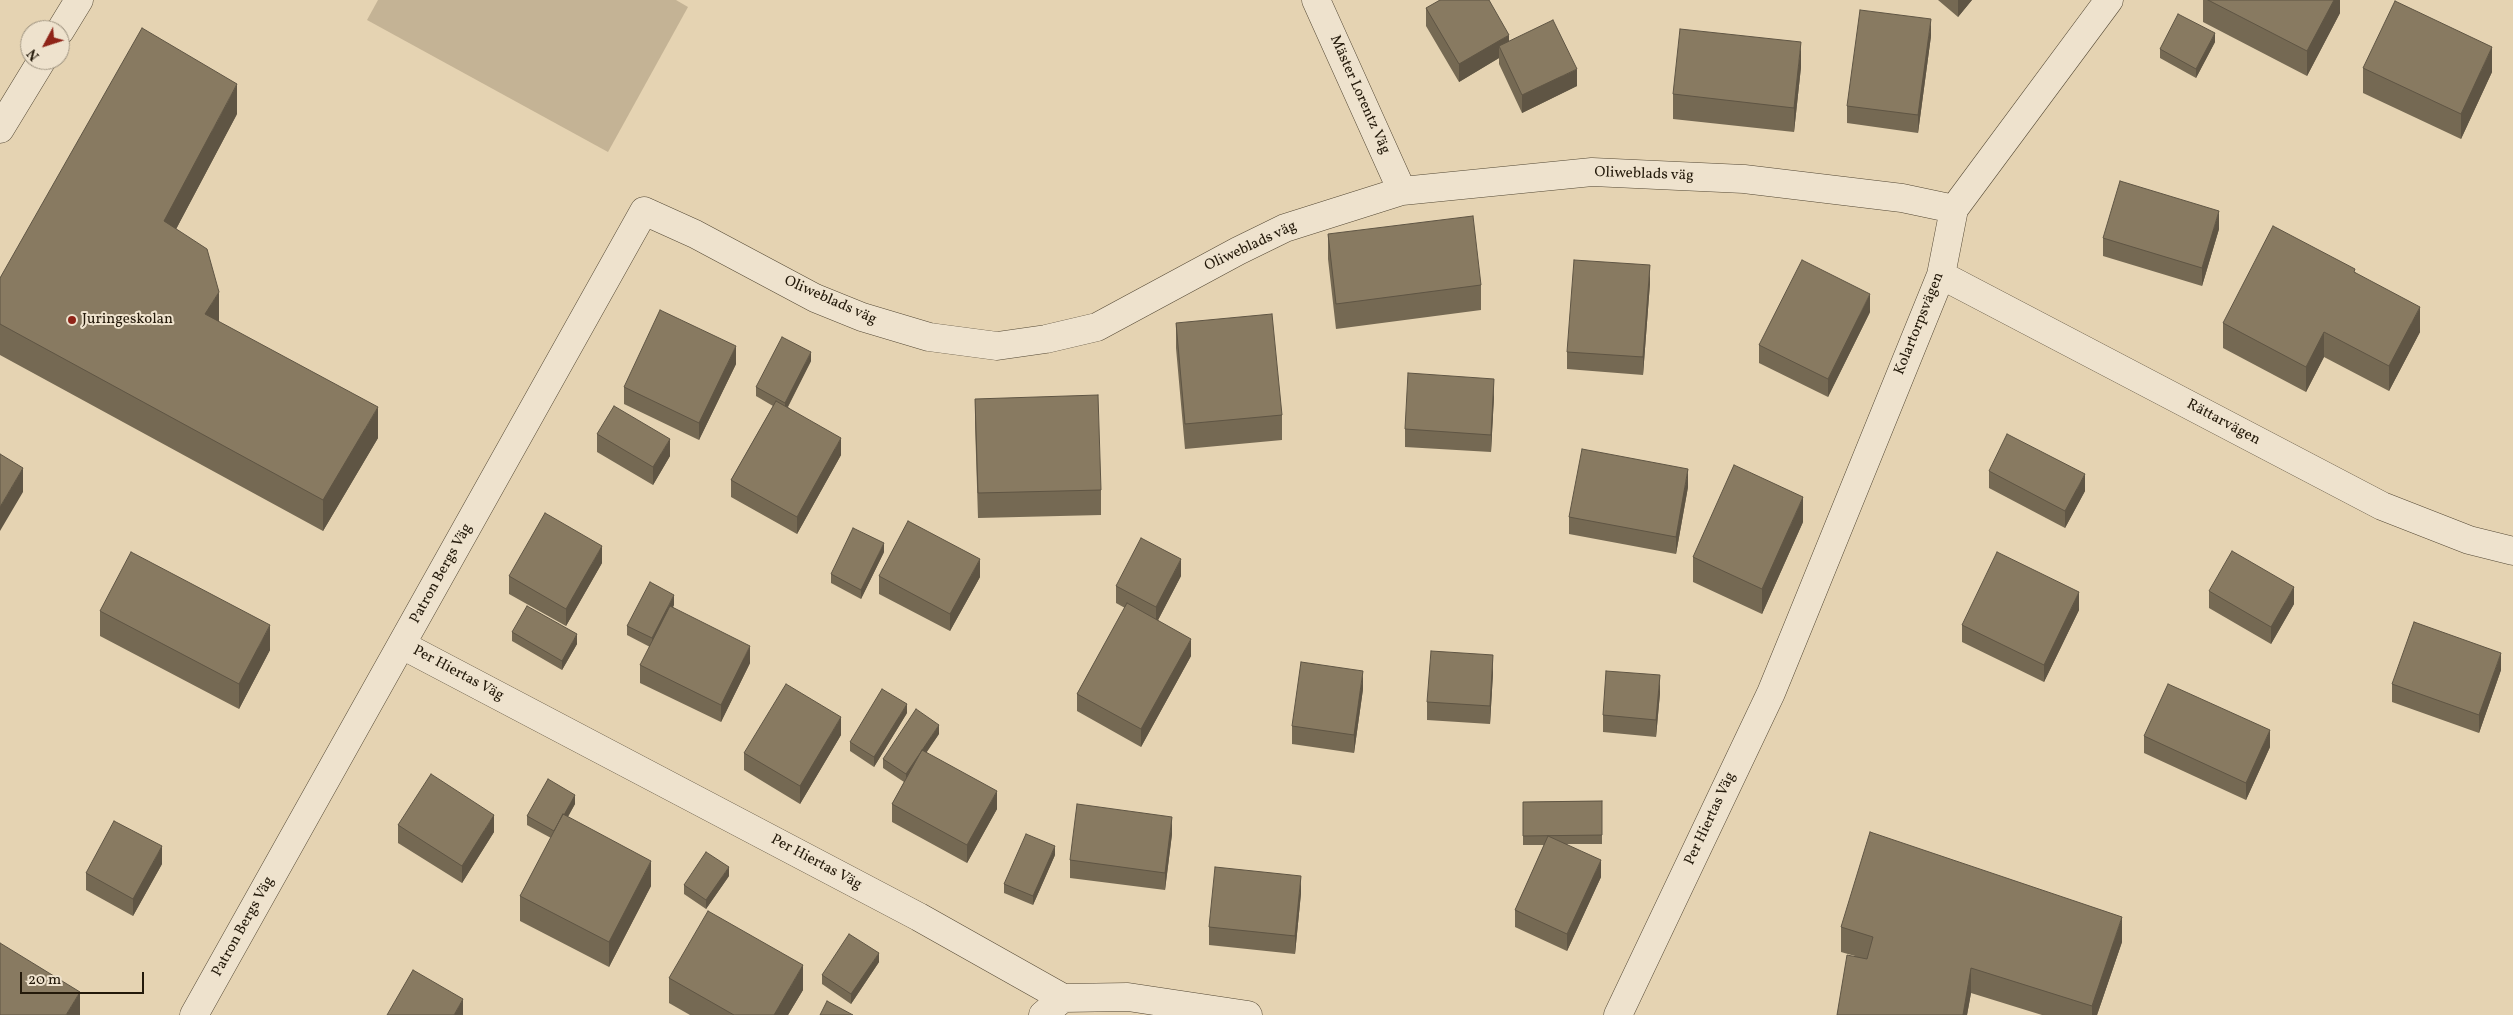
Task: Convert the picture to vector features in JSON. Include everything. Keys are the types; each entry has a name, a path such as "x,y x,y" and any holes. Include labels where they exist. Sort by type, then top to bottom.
{"street":[{"path":"67,20 79,0"},
{"name":"Mäster Lorentz Väg","path":"1316,0 1402,191"},
{"name":"Kolartorpsvägen","path":"1800,622 1941,275 1954,209 2109,0"},
{"path":"0,129 36,70"},
{"name":"Oliweblads väg","path":"644,211 695,234 815,298 862,318 928,338 997,346 1046,339 1098,327 1238,251 1285,228 1402,191 1592,172 1744,179 1902,198 1954,209"},
{"name":"Patron Bergs Väg","path":"194,1015 644,211"},
{"name":"Rättarvägen","path":"1941,275 2382,506 2469,540 2513,551"},
{"name":"Per Hiertas Väg","path":"1618,1015 1771,693 1800,622"},
{"name":"Per Hiertas Väg","path":"402,645 919,917 1063,998 1128,998 1248,1015"},
{"path":"1042,1015 1063,998"}],"shaded area":[{"path":"378,0 676,0 688,7 608,152 367,20"}],"building":[{"path":"1440,0 1489,0 1509,35 1459,64 1426,8"},
{"path":"2208,0 2334,0 2307,51"},
{"path":"2395,1 2492,47 2461,114 2363,68"},
{"path":"1860,10 1931,19 1918,115 1847,106"},
{"path":"2178,14 2215,33 2196,69 2160,49"},
{"path":"1553,20 1577,69 1522,95 1499,46"},
{"path":"142,28 237,84 164,221 207,249 219,292 205,314 378,407 323,500 0,324 0,278"},
{"path":"1680,29 1801,42 1794,108 1673,94"},
{"path":"2120,181 2219,211 2202,268 2103,238"},
{"path":"1473,216 1481,285 1336,304 1328,234"},
{"path":"2273,226 2355,269 2354,272 2420,307 2389,366 2324,332 2306,367 2223,323"},
{"path":"1574,260 1650,265 1643,357 1567,352"},
{"path":"1802,260 1870,294 1828,379 1759,345"},
{"path":"660,310 736,346 699,423 624,387"},
{"path":"1272,314 1282,415 1185,424 1176,323"},
{"path":"782,337 811,352 785,403 756,387"},
{"path":"1408,373 1494,379 1491,435 1405,429"},
{"path":"1098,395 1101,490 978,493 975,399"},
{"path":"776,401 841,438 797,517 731,480"},
{"path":"614,406 670,439 653,467 597,434"},
{"path":"2007,434 2085,474 2065,511 1989,471"},
{"path":"1582,449 1688,469 1676,537 1569,517"},
{"path":"0,454 23,468 0,507"},
{"path":"1734,465 1803,497 1762,589 1693,557"},
{"path":"545,513 602,546 566,609 509,576"},
{"path":"908,521 980,559 950,614 879,576"},
{"path":"853,528 884,543 861,590 831,574"},
{"path":"1141,538 1181,559 1156,607 1116,586"},
{"path":"2232,551 2294,587 2271,627 2209,591"},
{"path":"131,552 270,625 239,684 100,611"},
{"path":"1997,552 2079,592 2044,665 1962,625"},
{"path":"650,582 674,595 652,638 627,626"},
{"path":"1127,603 1191,639 1141,729 1077,694"},
{"path":"527,606 577,634 562,661 512,632"},
{"path":"670,606 750,646 721,705 640,665"},
{"path":"2414,622 2501,653 2479,715 2392,684"},
{"path":"1431,651 1493,655 1490,706 1427,702"},
{"path":"1301,662 1363,671 1354,735 1292,726"},
{"path":"1606,671 1660,675 1656,720 1603,715"},
{"path":"786,684 841,717 800,786 744,753"},
{"path":"2168,684 2270,730 2246,783 2144,736"},
{"path":"882,689 907,704 874,757 850,742"},
{"path":"916,709 939,725 906,774 883,759"},
{"path":"922,750 997,791 967,845 892,804"},
{"path":"431,774 494,815 462,866 398,825"},
{"path":"548,779 575,795 554,831 527,816"},
{"path":"1602,801 1602,835 1523,836 1523,802"},
{"path":"1077,804 1172,817 1165,873 1070,860"},
{"path":"563,814 651,861 609,942 520,896"},
{"path":"114,821 162,846 133,899 86,873"},
{"path":"1870,832 2122,917 2092,1006 1971,968 1963,1015 1837,1015 1847,955 1867,959 1873,937 1841,927"},
{"path":"1026,834 1055,846 1033,896 1004,884"},
{"path":"1548,836 1601,860 1567,934 1515,910"},
{"path":"706,852 729,867 706,900 684,885"},
{"path":"1215,867 1301,876 1295,936 1209,927"},
{"path":"708,911 803,965 774,1015 734,1015 669,978"},
{"path":"849,934 879,953 851,994 822,975"},
{"path":"0,943 80,992 66,1015 0,1015"},
{"path":"413,970 463,999 454,1015 387,1015"},
{"path":"827,1001 853,1015 820,1015"}],"place":[{"name":"Juringeskolan","path":"72,320"}]}
